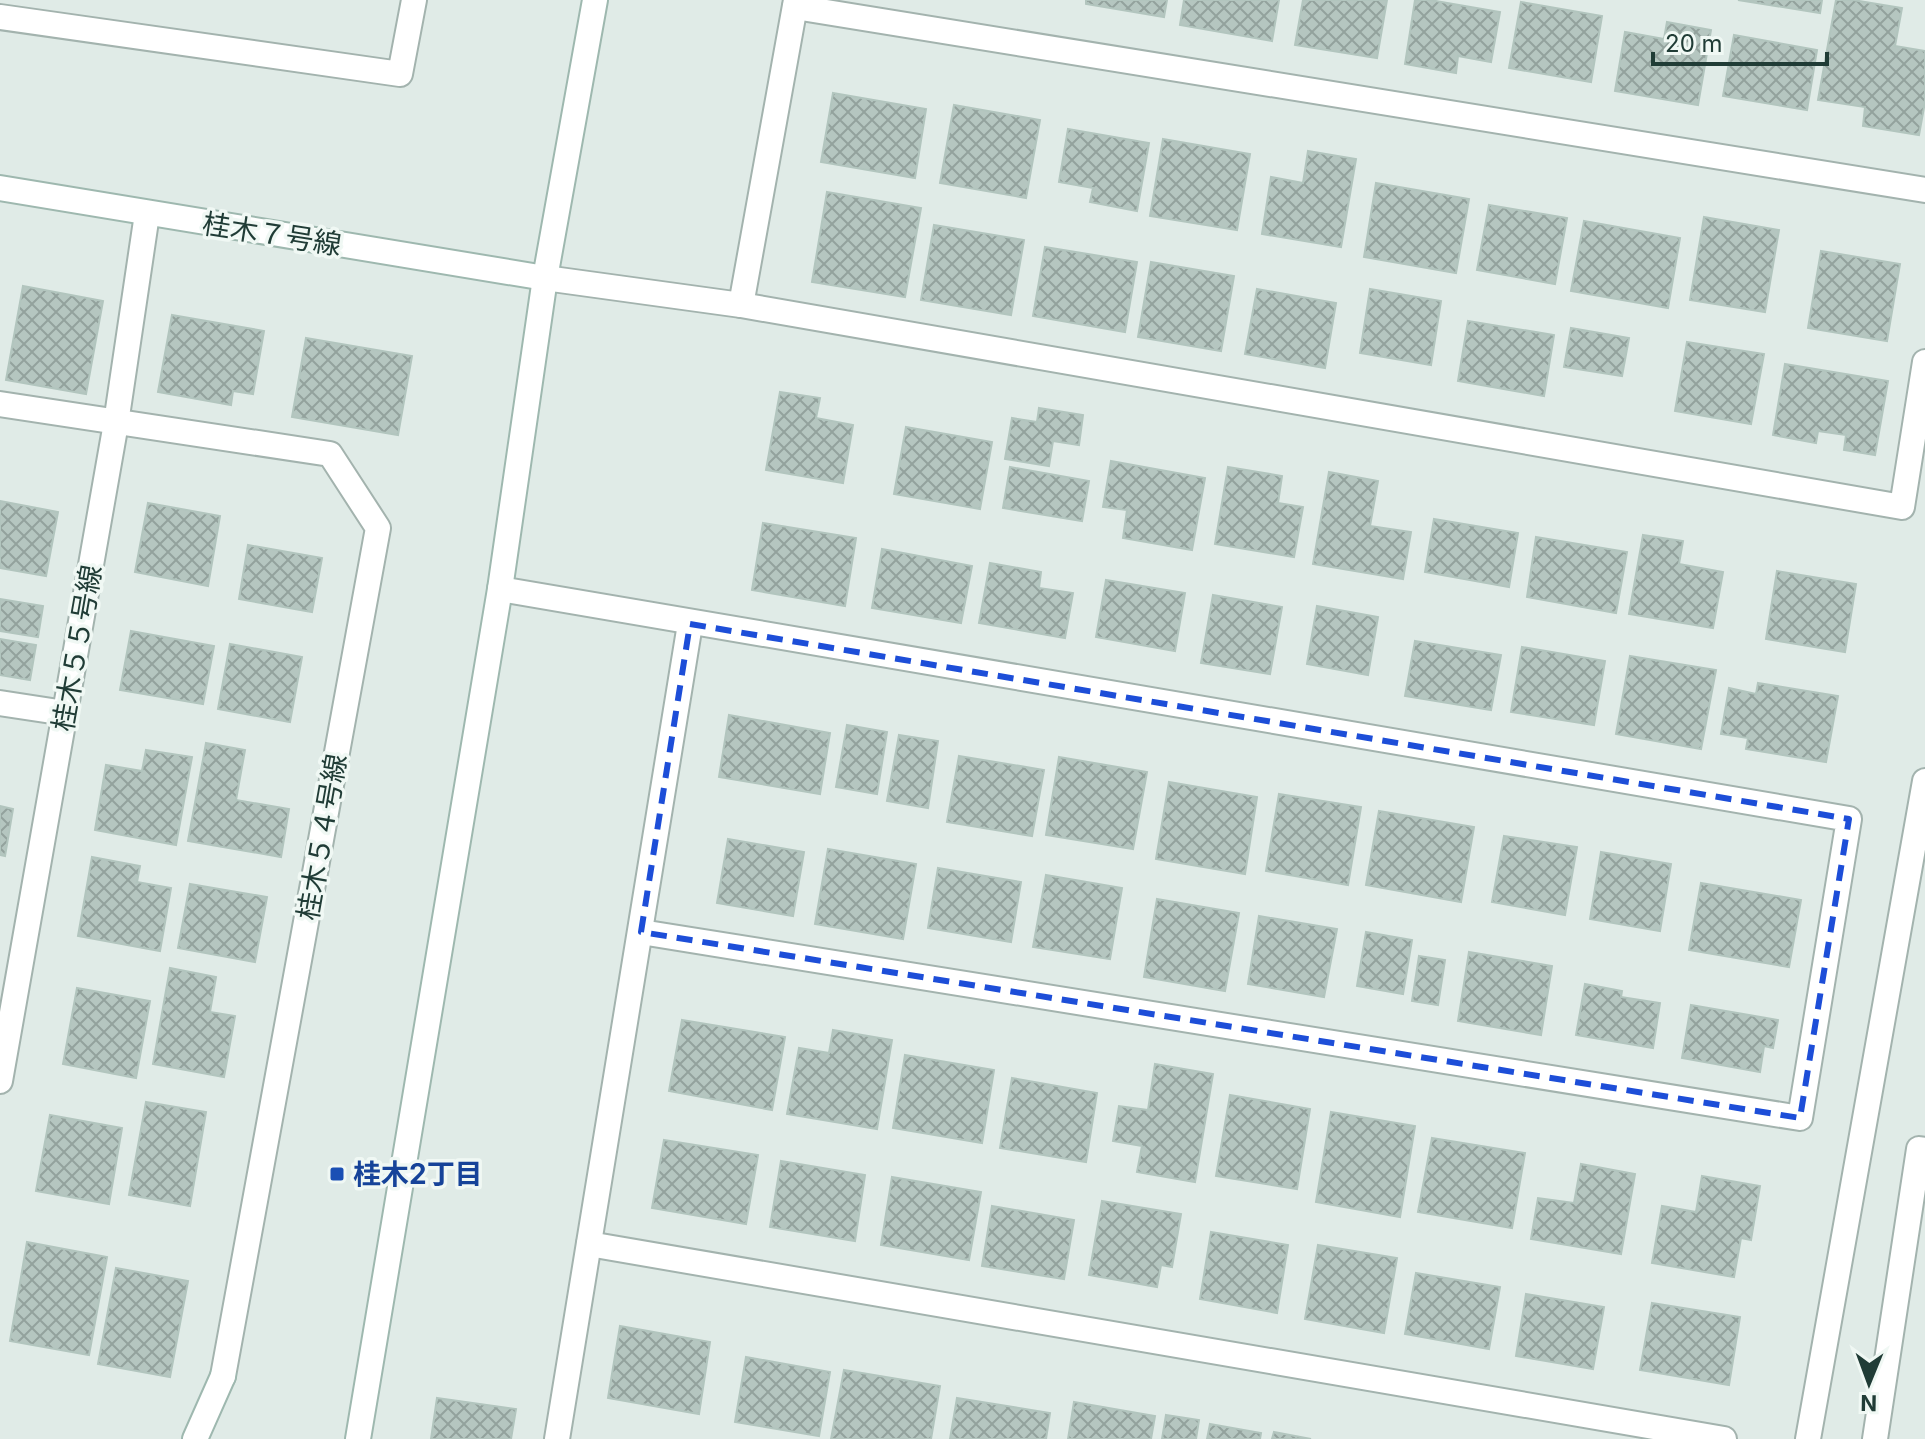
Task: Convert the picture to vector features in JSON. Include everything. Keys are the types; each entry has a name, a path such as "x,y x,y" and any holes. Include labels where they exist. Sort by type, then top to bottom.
{"street":[{"path":"0,17 400,74 414,0"},
{"path":"358,1439 500,589 545,278 595,0"},
{"path":"741,305 795,4 1925,190"},
{"name":"桂木７号線","path":"0,188 545,278 741,305 1902,507 1925,362"},
{"name":"桂木５５号線","path":"0,1081 7,1006 65,713 116,423 147,214"},
{"name":"桂木５４号線","path":"0,404 330,454 378,528 223,1376 195,1439"},
{"path":"500,589 690,624 1849,819 1800,1118 641,932"},
{"path":"557,1439 690,624"},
{"path":"0,703 65,713"},
{"path":"1808,1439 1925,781"},
{"path":"1875,1439 1919,1149 1925,1150"},
{"path":"589,1244 1724,1439"}],"highlighted area":[{"path":"690,624 1849,819 1800,1118 641,932"}],"building":[{"path":"1086,0 1167,0 1164,17 1086,4"},
{"path":"1184,0 1279,0 1272,41 1180,25"},
{"path":"1303,0 1387,0 1377,58 1295,45"},
{"path":"1415,0 1500,12 1491,62 1458,56 1456,73 1405,64"},
{"path":"1738,0 1822,0 1820,13"},
{"path":"1836,0 1902,8 1895,46 1925,51 1925,102 1919,135 1863,126 1865,107 1818,100"},
{"path":"1521,2 1602,16 1591,82 1509,68"},
{"path":"1667,22 1711,30 1698,105 1615,91 1625,32 1664,39"},
{"path":"1734,35 1817,50 1807,110 1723,96"},
{"path":"833,93 926,109 915,178 821,162"},
{"path":"954,105 1040,120 1026,198 940,183"},
{"path":"1068,129 1149,143 1137,211 1090,202 1093,188 1059,182"},
{"path":"1163,139 1250,154 1237,230 1150,216"},
{"path":"1308,151 1356,159 1341,247 1262,234 1271,177 1303,183"},
{"path":"1376,183 1469,199 1456,273 1364,257"},
{"path":"827,192 921,208 905,297 812,282"},
{"path":"1489,205 1567,218 1555,284 1477,270"},
{"path":"1704,217 1779,230 1765,312 1690,300"},
{"path":"1584,221 1680,238 1668,308 1571,291"},
{"path":"934,225 1024,240 1011,315 921,300"},
{"path":"1045,247 1137,262 1125,332 1033,316"},
{"path":"1821,251 1900,264 1887,341 1808,328"},
{"path":"1151,262 1234,276 1221,351 1138,337"},
{"path":"23,286 103,301 86,394 6,380"},
{"path":"1257,289 1336,303 1325,368 1245,354"},
{"path":"1370,289 1441,301 1431,365 1360,353"},
{"path":"172,315 264,331 253,394 233,391 231,405 158,392"},
{"path":"1468,321 1554,335 1544,396 1458,381"},
{"path":"1571,328 1629,338 1622,376 1564,367"},
{"path":"306,338 412,356 398,435 292,417"},
{"path":"1687,342 1764,354 1751,424 1675,411"},
{"path":"1785,364 1888,381 1875,455 1844,450 1846,435 1818,431 1816,443 1773,435"},
{"path":"780,392 820,398 816,418 853,425 843,483 766,470"},
{"path":"1039,408 1083,415 1079,445 1053,441 1049,466 1005,459 1012,418 1037,422"},
{"path":"906,427 992,442 980,509 894,494"},
{"path":"1111,461 1205,478 1192,550 1123,538 1127,510 1103,507"},
{"path":"1010,467 1089,481 1082,521 1003,508"},
{"path":"1228,467 1282,476 1278,503 1303,507 1294,557 1215,544"},
{"path":"1329,472 1378,481 1370,526 1411,532 1403,579 1313,564"},
{"path":"0,501 58,512 46,576 0,568"},
{"path":"148,503 220,516 208,586 135,572"},
{"path":"1434,519 1518,533 1509,587 1425,572"},
{"path":"763,523 856,538 845,606 752,590"},
{"path":"1643,535 1683,541 1679,564 1723,572 1713,628 1629,614"},
{"path":"1536,537 1627,552 1616,613 1527,597"},
{"path":"248,545 322,558 312,612 239,599"},
{"path":"882,549 972,566 961,623 872,608"},
{"path":"990,563 1041,572 1039,588 1073,593 1065,638 979,623"},
{"path":"1777,571 1856,584 1845,652 1766,639"},
{"path":"1106,580 1185,593 1175,651 1096,637"},
{"path":"1213,595 1282,607 1270,674 1201,663"},
{"path":"0,599 43,606 38,637 0,631"},
{"path":"1317,606 1378,617 1368,675 1307,664"},
{"path":"131,631 214,646 203,704 120,690"},
{"path":"0,639 36,645 30,680 0,675"},
{"path":"1415,641 1501,655 1491,710 1405,696"},
{"path":"230,644 302,657 290,722 218,709"},
{"path":"1522,647 1605,661 1594,725 1511,712"},
{"path":"1630,656 1716,670 1701,749 1616,734"},
{"path":"1758,683 1838,696 1826,762 1746,749 1748,738 1721,734 1729,688 1756,694"},
{"path":"729,715 830,733 820,794 719,777"},
{"path":"847,725 887,732 877,794 836,787"},
{"path":"899,735 938,741 928,808 887,801"},
{"path":"206,743 245,750 236,800 289,809 281,857 188,841"},
{"path":"146,750 192,757 176,845 95,830 106,765 142,771"},
{"path":"959,756 1044,770 1032,836 947,822"},
{"path":"1059,757 1147,772 1133,849 1046,835"},
{"path":"1169,782 1257,797 1245,874 1156,859"},
{"path":"1279,794 1361,807 1348,885 1266,871"},
{"path":"0,806 13,809 5,856 0,855"},
{"path":"1379,811 1474,827 1461,902 1366,885"},
{"path":"1504,836 1577,847 1565,915 1492,902"},
{"path":"728,839 804,852 793,916 717,903"},
{"path":"828,849 916,864 903,939 815,924"},
{"path":"1601,852 1671,864 1660,931 1590,919"},
{"path":"92,857 140,866 137,882 171,888 160,951 78,936"},
{"path":"938,868 1021,882 1011,942 928,928"},
{"path":"1046,875 1122,888 1110,959 1033,947"},
{"path":"1701,883 1801,900 1789,967 1689,950"},
{"path":"190,884 267,897 255,962 178,948"},
{"path":"1157,899 1239,913 1225,991 1144,977"},
{"path":"1259,916 1337,929 1324,997 1248,984"},
{"path":"1366,932 1412,940 1403,994 1357,986"},
{"path":"1469,952 1552,966 1541,1035 1458,1021"},
{"path":"1419,956 1445,960 1438,1005 1412,1001"},
{"path":"170,968 216,977 210,1012 235,1016 224,1077 153,1064"},
{"path":"1585,984 1622,991 1621,997 1660,1003 1653,1048 1576,1035"},
{"path":"77,988 150,1001 136,1078 63,1064"},
{"path":"1691,1005 1778,1020 1773,1048 1764,1046 1760,1072 1682,1058"},
{"path":"682,1020 785,1037 772,1110 669,1091"},
{"path":"833,1030 892,1040 877,1129 787,1114 799,1048 829,1053"},
{"path":"905,1055 994,1070 982,1143 893,1128"},
{"path":"1155,1064 1213,1074 1195,1182 1137,1172 1142,1146 1113,1141 1119,1106 1148,1110"},
{"path":"1012,1078 1097,1093 1086,1162 1000,1148"},
{"path":"1230,1095 1310,1109 1297,1189 1216,1176"},
{"path":"146,1102 206,1112 190,1206 129,1195"},
{"path":"1331,1112 1415,1126 1400,1217 1316,1202"},
{"path":"50,1115 122,1128 109,1204 36,1191"},
{"path":"1432,1138 1525,1153 1512,1228 1418,1212"},
{"path":"664,1140 758,1155 746,1224 652,1208"},
{"path":"781,1161 865,1175 855,1241 770,1227"},
{"path":"1581,1164 1635,1174 1621,1254 1531,1239 1538,1198 1574,1203"},
{"path":"1702,1176 1760,1186 1751,1240 1741,1238 1734,1277 1652,1263 1662,1206 1696,1212"},
{"path":"892,1177 981,1192 969,1260 881,1245"},
{"path":"1102,1201 1181,1214 1172,1267 1161,1265 1157,1287 1089,1275"},
{"path":"992,1206 1074,1220 1064,1279 982,1266"},
{"path":"1211,1232 1288,1245 1277,1313 1200,1299"},
{"path":"27,1242 107,1257 89,1355 10,1341"},
{"path":"1318,1245 1397,1258 1384,1333 1305,1319"},
{"path":"116,1268 188,1281 170,1377 98,1364"},
{"path":"1416,1273 1500,1287 1489,1349 1405,1334"},
{"path":"1526,1294 1604,1307 1593,1369 1516,1356"},
{"path":"1652,1303 1740,1317 1729,1385 1640,1370"},
{"path":"620,1326 710,1342 699,1414 608,1398"},
{"path":"746,1357 830,1372 819,1436 735,1422"},
{"path":"844,1370 940,1386 931,1439 831,1439"},
{"path":"437,1398 516,1409 511,1439 431,1439"},
{"path":"957,1398 1050,1413 1046,1439 950,1439"},
{"path":"1074,1402 1155,1416 1151,1439 1068,1439"},
{"path":"1166,1415 1199,1420 1196,1439 1162,1439"},
{"path":"1210,1424 1261,1433 1260,1439 1207,1439"},
{"path":"1274,1432 1311,1439 1272,1439"}],"place":[{"name":"桂木2丁目","path":"337,1174"}]}
